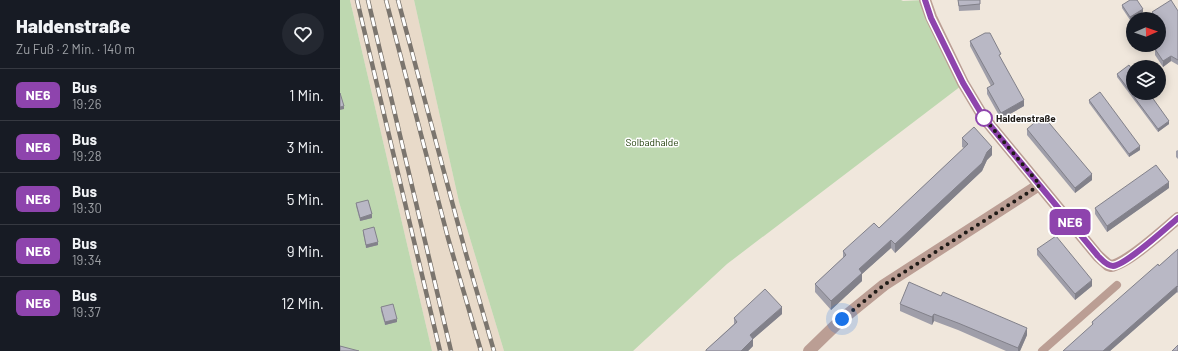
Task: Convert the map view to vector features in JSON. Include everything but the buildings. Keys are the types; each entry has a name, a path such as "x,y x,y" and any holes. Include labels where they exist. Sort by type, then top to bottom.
{"street":[{"path":"925,0 931,18 963,83 984,118 1098,256 1108,265 1112,266 1120,264 1129,258 1178,218"},
{"path":"809,351 842,319 884,285 1040,185"}],"lane":[{"path":"1042,351 1117,285"}],"shaded area":[{"path":"350,0 414,0 459,202 504,351 432,351"}],"green space":[{"path":"340,0 350,0 432,351 340,351"},
{"name":"Solbadhalde","path":"414,0 925,0 961,86 727,264 633,351 504,351 459,202"}],"railway":[{"path":"357,0 440,351"},
{"path":"368,0 451,351"},
{"path":"386,0 448,238 481,351"},
{"path":"398,0 466,254 494,351"}],"bus line":[{"name":"NE6","path":"925,0 931,18 963,83 984,118 1098,256 1108,265 1115,266 1129,258 1178,218"}],"place":[{"name":"Haldenstraße","path":"984,118"}],"route":[{"path":"842,319 884,285 1022,198 1040,185 984,118"}]}
